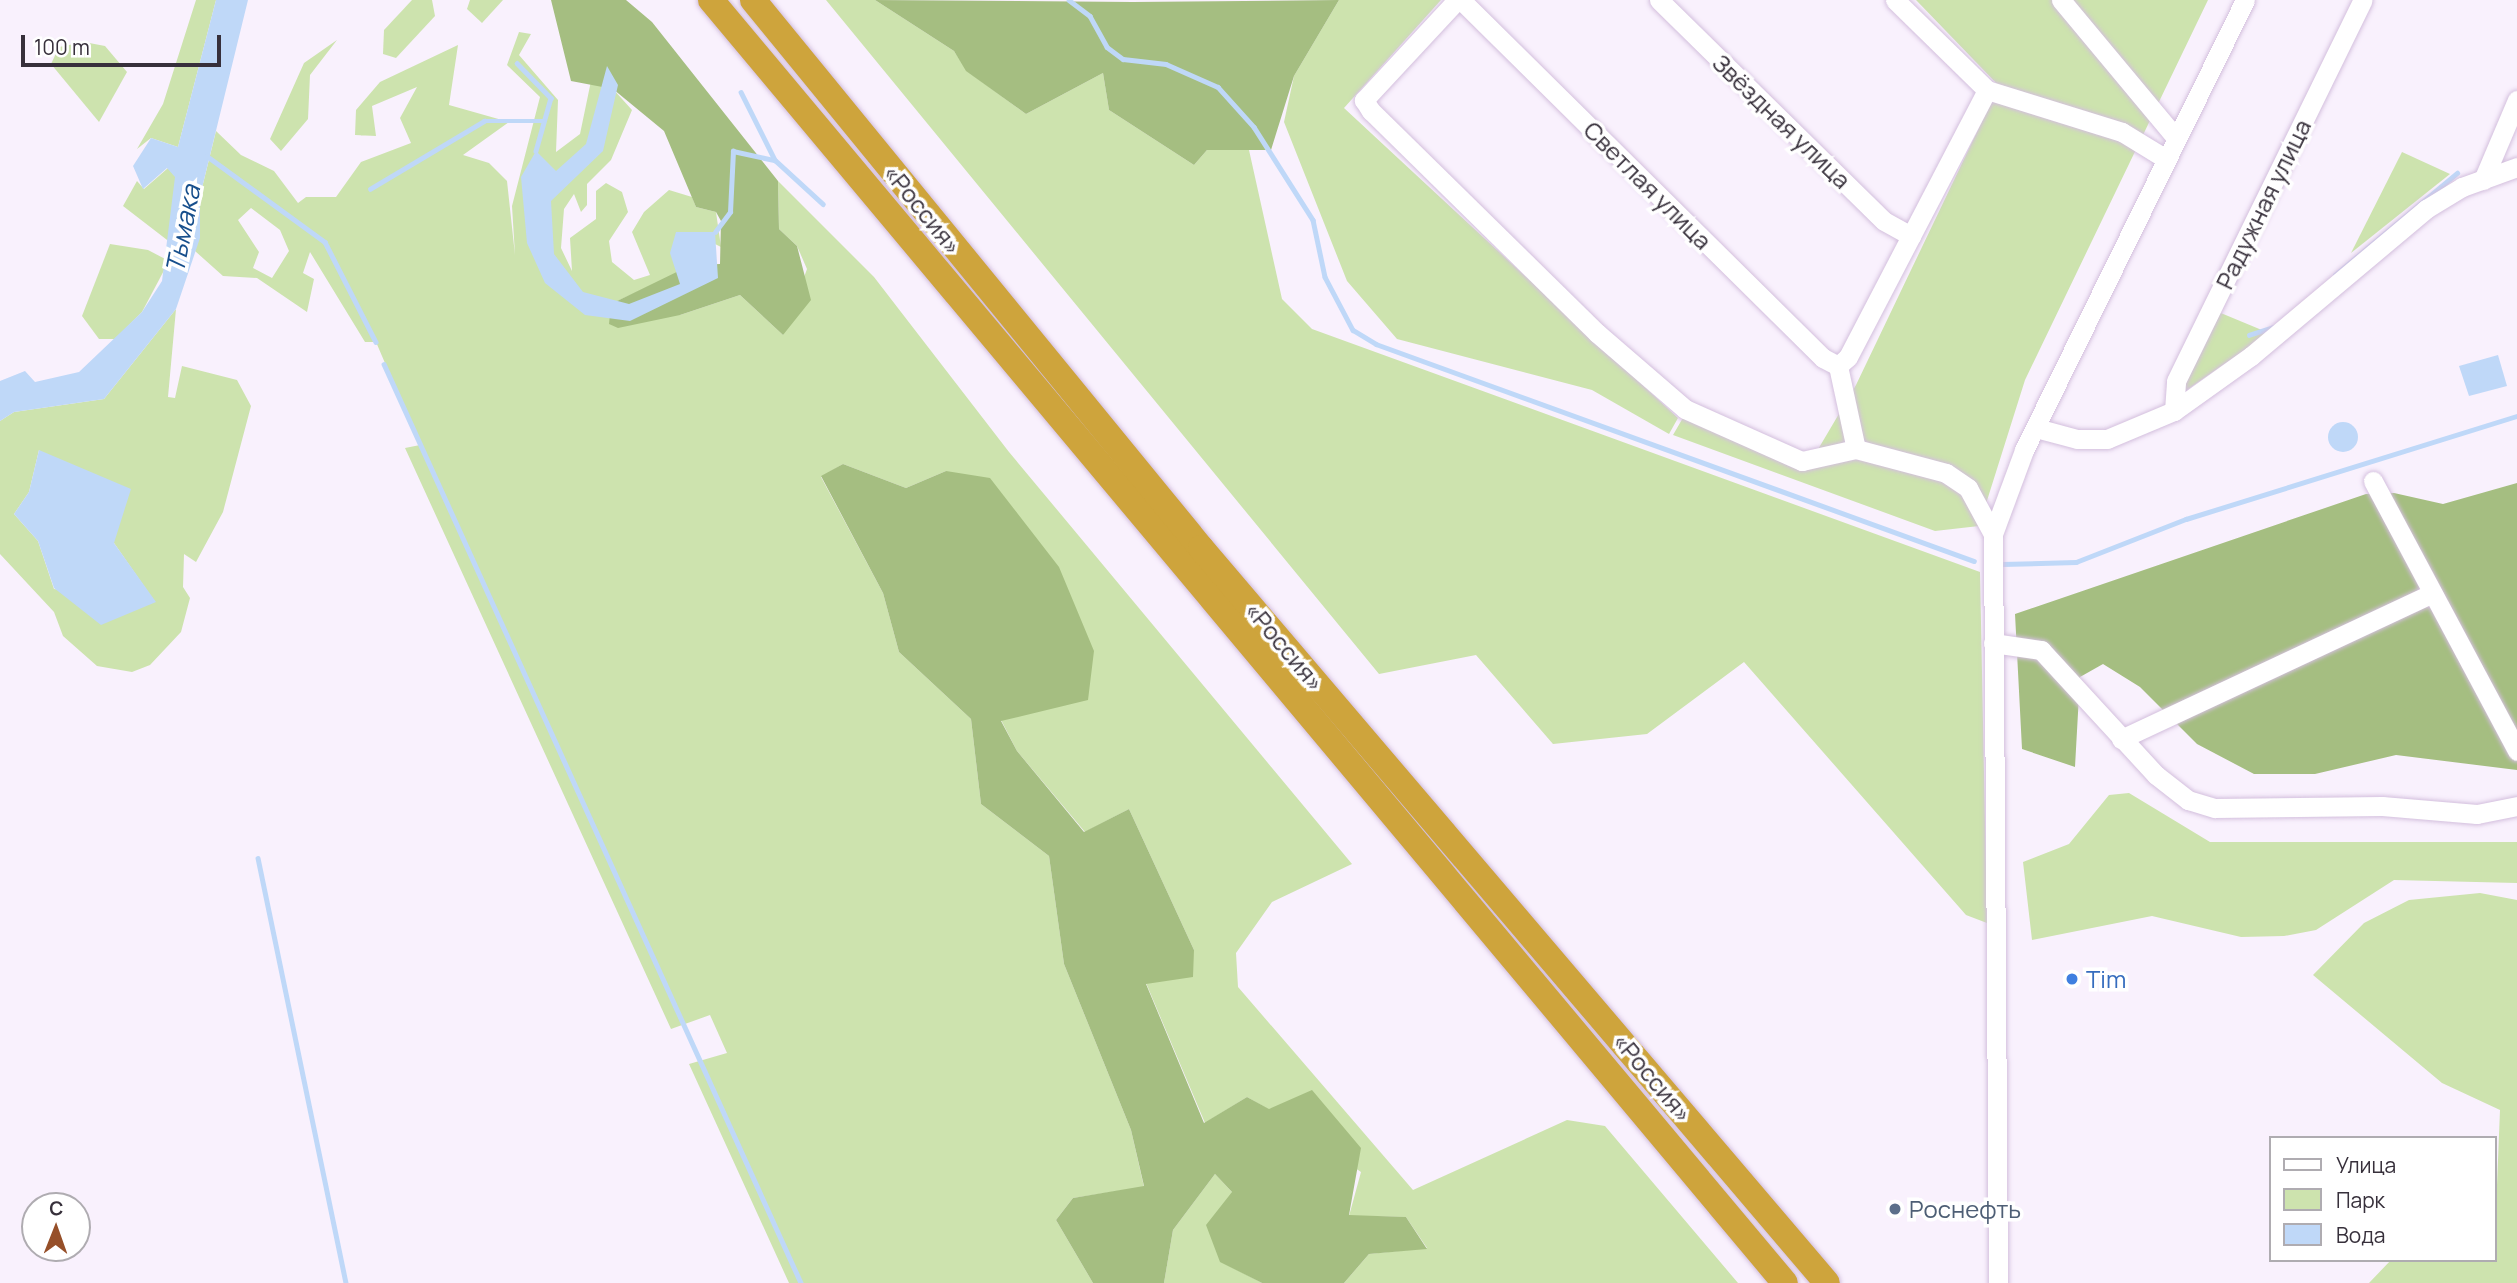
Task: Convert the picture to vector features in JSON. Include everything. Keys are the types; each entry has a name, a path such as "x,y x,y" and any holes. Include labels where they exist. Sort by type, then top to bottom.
{"highway":[{"name":"«Россия»","path":"711,0 1784,1283"},
{"name":"«Россия»","path":"753,0 1201,548 1827,1283"}],"street":[{"name":"Светлая улица","path":"1459,0 1838,366"},
{"path":"1459,0 1364,100 1371,111 1597,333 1685,409 1802,461 1856,449 1946,473 1968,488 1993,534"},
{"name":"Звёздная улица","path":"1659,0 1884,221 1911,236"},
{"path":"1895,0 1987,90 2122,132 2166,159"},
{"path":"2061,0 2176,138"},
{"path":"1998,1283 1993,534 2036,428 2245,0"},
{"name":"Радужная улица","path":"2174,411 2176,381 2363,0"},
{"path":"1856,449 1838,366 1911,236 1987,90"},
{"path":"2483,180 2517,100"},
{"path":"2036,428 2077,439 2107,439 2174,411 2251,356 2426,209 2483,180 2517,167"},
{"path":"2373,481 2517,751"},
{"path":"2121,739 2432,593"},
{"path":"1993,643 2041,650 2071,676 2121,739 2188,800 2214,808 2382,806 2477,814 2517,806"}],"green space":[{"path":"196,0 216,0 178,147 151,138 137,149 163,104"},
{"path":"412,0 432,0 435,16 396,58 383,54 384,30"},
{"path":"470,0 503,0 482,23 467,9"},
{"path":"551,0 626,0 652,22 778,181 779,229 797,246 811,300 783,335 740,295 680,315 618,328 609,324 611,304 691,265 720,264 721,221 716,212 696,207 664,131 613,89 571,81"},
{"path":"826,0 875,0 954,51 967,71 1026,114 1103,73 1109,110 1194,165 1207,150 1249,150 1282,299 1312,329 1980,572 1987,923 1966,915 1744,662 1647,734 1553,744 1476,655 1379,674"},
{"path":"875,0 1339,0 1294,76 1271,150 1207,150 1194,165 1109,110 1103,73 1026,114 966,71 954,51"},
{"path":"1339,0 1441,0 1344,108 1678,418 1669,434 1592,390 1397,339 1347,281 1284,122 1294,76"},
{"path":"1916,0 2208,0 2025,380 1979,526 1935,531 1673,435 1684,416 1807,468 1856,385 1999,86"},
{"path":"519,32 531,34 519,55 558,100 556,152 580,134 591,81 613,89 632,110 611,160 587,184 587,205 581,212 574,194 564,209 561,248 572,271 570,238 596,219 596,191 606,183 622,192 628,212 609,241 612,262 634,280 650,275 632,232 644,212 669,190 692,197 696,207 716,212 721,247 705,239 680,272 611,304 680,315 740,295 783,335 807,269 797,246 779,229 778,181 874,277 1009,452 1352,864 1272,902 1236,953 1238,987 1413,1190 1567,1120 1605,1126 1738,1283 1344,1283 1369,1254 1427,1248 1406,1217 1349,1216 1361,1172 1247,1097 1205,1123 1146,983 1194,950 1129,809 1085,832 1017,751 1001,720 946,471 906,488 843,464 821,477 883,593 899,652 971,719 981,804 1049,856 1064,964 1131,1130 1144,1187 1073,1198 1056,1220 1093,1283 789,1283 689,1064 727,1053 710,1015 671,1029 405,448 420,445 376,342 365,342 310,252 303,273 314,279 307,312 257,278 223,276 195,251 200,196 216,131 241,155 274,171 298,203 306,197 336,197 361,162 411,143 400,118 417,87 372,106 376,136 355,135 356,110 380,82 458,45 449,105 509,122 463,155 489,163 507,181 515,255 512,206 540,97 507,65","holes":["251,208 280,230 289,251 272,278 253,268 259,252 238,220"]},
{"path":"337,40 310,75 308,119 281,151 270,139 304,63"},
{"path":"84,42 105,46 127,72 99,122 51,64 59,47"},
{"path":"2402,152 2450,174 2351,253"},
{"path":"168,168 176,177 171,243 123,206 137,181 144,189"},
{"path":"110,244 148,250 169,261 142,312 115,339 99,339 82,316"},
{"path":"176,309 168,397 175,398 182,366 237,380 251,406 223,512 196,562 184,554 183,587 190,598 181,632 150,665 132,672 97,666 63,636 54,612 0,554 0,421 14,412 104,399","holes":["39,450 114,543 155,602 54,589 38,541 14,514 29,492"]},
{"path":"2216,311 2269,333 2181,394"},
{"path":"843,464 906,488 946,471 990,478 1059,567 1094,651 1088,700 1001,721 1017,751 1084,832 1129,809 1194,950 1193,977 1146,984 1204,1123 1247,1097 1269,1109 1312,1090 1361,1148 1349,1215 1406,1217 1427,1249 1369,1254 1344,1283 1262,1283 1220,1262 1206,1225 1232,1192 1215,1174 1173,1230 1164,1283 1093,1283 1056,1220 1073,1198 1144,1186 1131,1130 1064,964 1049,856 981,804 971,719 899,652 883,593 821,476"},
{"path":"2517,483 2517,770 2396,755 2315,774 2254,774 2197,744 2140,687 2103,664 2080,677 2075,767 2022,749 2015,614 2366,494 2394,493 2443,504"},
{"path":"2129,793 2210,842 2517,842 2517,883 2394,880 2316,930 2284,936 2241,937 2152,916 2032,940 2023,862 2069,844 2109,795"},
{"path":"2480,893 2517,900 2517,1283 2369,1283 2389,1262 2496,1262 2500,1110 2442,1083 2313,975 2364,923 2409,900"},
{"path":"1215,1174 1232,1192 1220,1261 1262,1283 1164,1283 1173,1230"}],"water":[{"name":"Тьмака","path":"216,0 248,0 200,196 200,238 176,309 104,399 14,412 0,421 0,381 25,371 35,382 79,372 142,312 162,281 175,177 167,168 143,189 133,166 151,138 178,147"},
{"path":"607,66 618,85 603,151 551,201 554,254 583,292 629,304 680,284 670,253 676,232 715,232 718,278 630,321 585,315 545,283 527,243 521,177 536,151 556,171 586,144"},
{"path":"2498,355 2507,386 2469,396 2459,366"},
{"path":"2343,422 2354,426 2358,437 2354,448 2343,452 2332,448 2328,437 2332,426"},
{"path":"39,450 131,489 114,543 156,602 101,625 54,588 38,541 14,514 29,492"}],"waterway":[{"path":"1069,0 1090,16 1107,47 1123,59 1166,64 1218,87 1254,127 1313,220 1325,277 1353,330 1376,344 1974,561"},
{"path":"517,63 551,98 536,151"},
{"path":"741,92 775,160 823,204"},
{"path":"370,189 484,121 544,121"},
{"path":"715,232 730,212 733,151 774,160"},
{"path":"207,156 325,242 376,342"},
{"path":"2335,275 2457,173"},
{"path":"2249,335 2273,327"},
{"path":"384,364 801,1283"},
{"path":"2002,564 2076,562 2186,519 2517,416"},
{"path":"258,858 346,1283"}],"place":[{"name":"Tim","path":"2072,979"},
{"name":"Роснефть","path":"1895,1209"}]}
